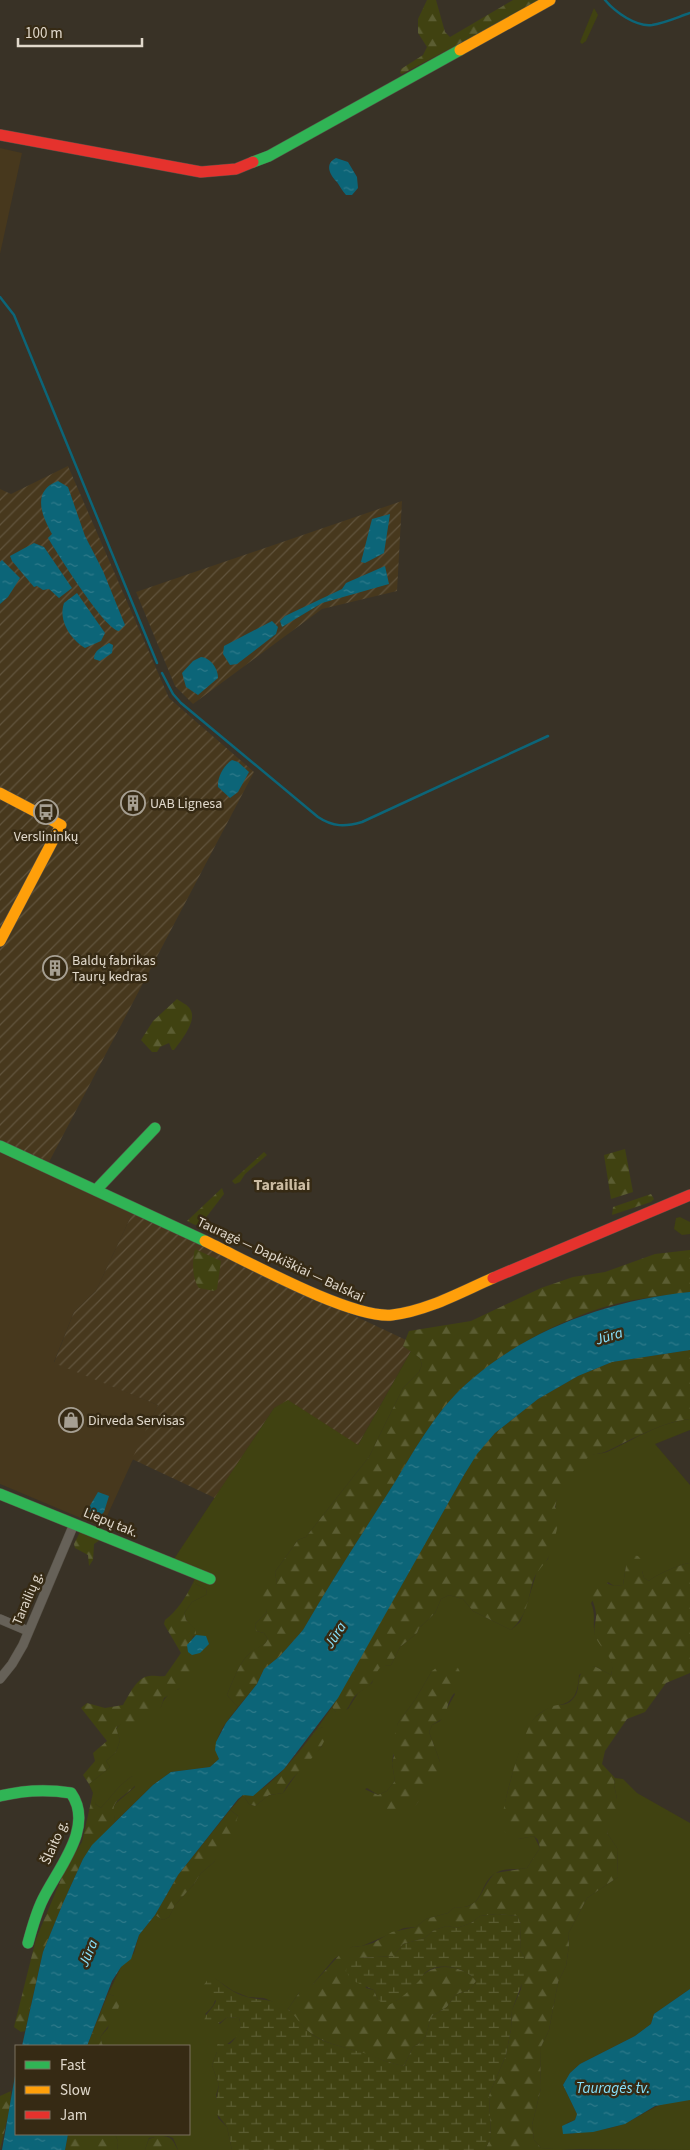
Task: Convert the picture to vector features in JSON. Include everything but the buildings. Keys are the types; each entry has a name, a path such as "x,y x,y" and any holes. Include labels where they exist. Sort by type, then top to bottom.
{"street":[{"path":"0,135 170,168 201,172 236,169 269,156 550,0"},
{"path":"0,793 61,825 0,941"},
{"path":"96,1190 155,1128"},
{"name":"Tauragė — Dapkiškiai — Balskai","path":"0,1146 370,1316 401,1314 439,1301 690,1195"},
{"name":"Liepų tak.","path":"0,1494 210,1579"},
{"name":"Tarailių g.","path":"0,1680 18,1654 74,1524"},
{"path":"0,1619 28,1631"},
{"name":"Šlaito g.","path":"0,1796 21,1791 62,1791 71,1793 80,1805 80,1816 75,1837 43,1900 28,1943"}],"shaded area":[{"path":"0,148 22,153 0,254"},
{"path":"68,466 169,698 254,772 49,1162 0,1140 0,489 11,494"},
{"path":"402,501 397,591 322,609 193,704 175,686 136,592"},
{"path":"0,1152 133,1212 96,1291 74,1312 54,1362 158,1405 102,1527 0,1484"},
{"path":"133,1212 406,1340 403,1346 411,1351 358,1445 274,1408 215,1498 132,1459 158,1405 54,1363 74,1312 96,1291"}],"green space":[{"path":"427,0 436,0 445,32 450,37 513,0 543,0 402,74 400,73 401,69 423,55 427,47 418,33 418,19"},
{"path":"594,8 598,15 586,41 582,44 580,42"},
{"path":"177,999 188,1006 192,1014 188,1030 174,1050 172,1050 169,1043 160,1047 157,1052 152,1052 141,1040 153,1021"},
{"path":"625,1149 633,1192 611,1199 604,1155"},
{"path":"264,1152 267,1155 245,1174 240,1182 235,1184 232,1181"},
{"path":"222,1188 224,1194 201,1224 195,1225 187,1221"},
{"path":"651,1194 654,1199 651,1202 612,1215 613,1207"},
{"path":"680,1217 690,1222 690,1234 682,1235 674,1229 676,1218"},
{"path":"195,1249 221,1261 217,1289 214,1291 199,1288 195,1280 193,1258"},
{"path":"690,1250 690,1292 622,1302 566,1321 501,1357 472,1379 449,1401 420,1441 303,1630 280,1656 264,1669 257,1684 238,1707 227,1695 234,1678 246,1657 268,1639 264,1633 256,1631 255,1624 267,1612 263,1600 258,1597 258,1591 262,1586 274,1586 277,1583 275,1572 298,1540 306,1537 369,1457 403,1388 419,1372 422,1365 420,1358 403,1346 409,1331 471,1321 541,1288 573,1277 605,1272 655,1254"},
{"path":"690,1350 690,1419 658,1427 607,1451 591,1456 572,1473 560,1492 555,1507 560,1517 550,1554 534,1578 524,1613 517,1624 511,1630 473,1611 463,1599 449,1595 441,1599 435,1613 419,1628 417,1633 400,1647 391,1665 378,1670 370,1684 356,1695 342,1714 336,1712 332,1707 476,1454 495,1433 538,1399 578,1376 612,1362"},
{"path":"411,1351 420,1358 422,1365 419,1372 403,1388 369,1457 306,1537 298,1540 275,1572 277,1583 275,1586 262,1586 267,1612 255,1624 256,1631 264,1633 268,1639 264,1644 252,1651 243,1662 227,1695 238,1707 224,1725 218,1738 216,1745 219,1759 210,1767 171,1772 153,1785 115,1822 113,1808 116,1803 135,1787 132,1776 120,1786 101,1808 95,1804 97,1793 93,1793 89,1784 110,1767 106,1761 116,1752 120,1740 116,1729 121,1723 161,1707 167,1696 179,1689 188,1652 196,1631 186,1620 184,1613 192,1602 207,1594 206,1589 193,1583 199,1569 174,1559 274,1408 288,1400 358,1445"},
{"path":"690,1419 690,1430 655,1444 690,1485 690,1563 668,1570 649,1581 644,1578 642,1571 626,1566 623,1585 614,1586 608,1582 591,1603 594,1612 596,1637 612,1662 611,1675 594,1666 579,1675 577,1688 570,1701 550,1708 535,1718 526,1735 507,1794 505,1812 518,1839 534,1836 540,1848 527,1868 503,1870 493,1875 487,1881 473,1904 465,1907 455,1907 448,1913 426,1919 416,1927 404,1928 362,1946 352,1947 334,1959 313,1984 299,1993 288,2009 264,1998 248,1997 233,1991 211,1976 216,1997 213,2005 205,2014 220,2024 227,2017 239,2018 241,2025 239,2035 217,2052 212,2065 219,2085 216,2095 218,2118 227,2127 232,2150 178,2150 173,2138 168,2136 149,2138 145,2150 117,2150 118,2142 115,2135 190,2135 190,2045 103,2045 100,2037 108,2028 114,1996 108,1994 121,1967 134,1953 139,1935 155,1915 163,1920 169,1917 175,1905 194,1884 201,1873 214,1862 238,1816 230,1810 243,1795 249,1804 255,1806 269,1795 283,1793 300,1769 322,1746 323,1727 316,1730 332,1707 336,1712 348,1709 358,1693 372,1683 376,1671 381,1666 391,1665 400,1647 417,1633 419,1628 435,1613 441,1599 449,1595 463,1599 473,1611 511,1630 520,1622 538,1568 548,1559 557,1496 571,1473 591,1455 607,1452 668,1424","holes":["432,1671 455,1694 440,1721 432,1725 429,1732 440,1762 416,1805 360,1793 367,1788 378,1795 387,1791 395,1781 392,1763 398,1723 415,1700"]},
{"path":"80,1532 100,1540 94,1544 93,1560 89,1566 88,1555 75,1548 74,1544"},
{"path":"632,1555 638,1556 645,1564 642,1571 644,1578 649,1581 668,1570 690,1563 690,1673 666,1683 645,1712 627,1719 605,1751 602,1764 615,1778 617,1810 607,1833 617,1848 618,1877 587,1898 568,1934 569,1945 566,1966 558,1982 549,2030 540,2049 541,2088 532,2125 534,2140 541,2148 580,2150 485,2150 491,2137 489,2095 506,2055 511,2029 512,2010 521,1989 525,1958 520,1950 521,1924 517,1916 497,1914 480,1916 471,1923 457,1928 447,1926 434,1930 425,1938 403,1944 394,1956 358,1958 366,1988 374,1990 378,2000 396,2001 424,1974 440,1967 460,1970 472,1976 476,1981 471,1989 455,1995 447,2007 432,2016 425,2038 413,2047 404,2066 321,2039 306,2030 288,2009 304,1986 313,1984 343,1951 352,1947 373,1943 392,1932 416,1927 426,1919 448,1913 455,1907 470,1905 479,1897 495,1873 527,1868 540,1848 538,1840 534,1836 518,1839 509,1838 502,1823 506,1799 524,1737 536,1717 543,1711 555,1705 569,1703 575,1696 580,1677 586,1669 594,1666 611,1675 611,1660 594,1633 596,1613 592,1593 595,1585 600,1581 614,1586 623,1585 626,1566"},
{"path":"193,1583 206,1589 207,1594 192,1602 184,1613 186,1620 196,1630 196,1635 193,1636 188,1652 192,1655 196,1665 191,1681 164,1698 161,1707 142,1726 122,1723 116,1728 120,1740 116,1752 106,1761 110,1767 89,1784 83,1775 95,1761 93,1753 107,1741 81,1708 87,1703 105,1708 123,1705 134,1687 145,1677 165,1676 181,1653 164,1624 165,1620 181,1603"},
{"path":"444,1662 458,1668 463,1681 461,1687 449,1702 445,1717 432,1725 429,1732 440,1762 441,1771 416,1805 409,1810 391,1811 361,1797 362,1788 378,1795 387,1791 395,1781 392,1763 394,1756 391,1747 398,1723 415,1700 432,1671"},
{"path":"323,1727 328,1729 321,1747 288,1784 283,1793 269,1795 255,1806 249,1804 243,1795 252,1794 273,1780 316,1730"},
{"path":"132,1776 136,1778 137,1782 114,1806 115,1822 83,1859 63,1903 43,1952 25,2031 21,2032 14,2027 36,1939 67,1865 82,1842 93,1793 97,1793 98,1797 95,1804 101,1808 120,1786"},
{"path":"615,1778 623,1779 637,1793 690,1823 690,1989 654,2014 651,2024 635,2036 580,2064 570,2073 563,2085 577,2114 575,2120 567,2123 570,2134 605,2129 626,2123 663,2104 679,2100 690,2100 690,2150 553,2149 541,2148 534,2140 532,2125 541,2088 540,2049 549,2030 558,1982 566,1966 569,1945 568,1934 587,1898 618,1877 617,1848 607,1833 617,1799 614,1785"},
{"path":"230,1810 238,1816 231,1839 214,1862 201,1873 194,1884 175,1905 169,1917 163,1920 155,1915 178,1875"},
{"path":"497,1914 517,1916 521,1924 520,1950 525,1958 526,1973 512,2010 511,2029 506,2055 489,2095 491,2137 485,2150 232,2150 227,2127 214,2110 219,2085 212,2065 217,2052 217,2044 230,2044 239,2032 240,2022 239,2018 227,2017 216,2024 204,2021 216,2001 203,1986 211,1975 237,1994 281,2004 308,2031 324,2041 404,2066 413,2047 425,2038 432,2016 447,2007 455,1995 471,1989 476,1981 472,1976 460,1970 438,1967 425,1973 404,1995 387,2006 378,2000 374,1990 351,1980 346,1971 348,1963 358,1958 394,1956 403,1944 425,1938 434,1930 447,1926 457,1928 471,1923 480,1916"},
{"path":"108,1994 114,1996 120,2003 116,2016 100,2037 103,2045 87,2045"},
{"path":"11,2091 10,2107 0,2150 0,2096"},
{"path":"68,2135 115,2135 118,2142 117,2150 65,2150"},
{"path":"159,2136 170,2138 178,2150 145,2150 149,2139"}],"water":[{"path":"336,158 348,162 357,177 358,188 352,195 346,195 343,192 330,173 330,163"},
{"path":"58,481 68,487 85,536 103,571 125,625 119,631 103,618 93,605 48,538 52,534 42,512 42,497 44,491 50,485"},
{"path":"390,514 384,553 365,563 361,562 372,519"},
{"path":"34,543 44,547 72,588 59,598 49,589 43,590 37,586 34,587 12,561 10,556"},
{"path":"2,560 20,578 8,597 0,604 0,562"},
{"path":"385,566 389,584 322,603 282,627 280,621 285,616 342,589 346,583"},
{"path":"77,593 105,633 101,641 85,648 70,634 63,616 64,603"},
{"path":"272,621 278,627 276,634 237,664 230,665 223,654 224,646"},
{"path":"109,643 113,645 112,653 100,661 94,659 97,651"},
{"path":"201,657 208,659 213,664 218,678 198,695 186,687 182,673 193,661"},
{"path":"232,760 238,762 249,772 238,792 230,798 218,787 218,783 226,765"},
{"name":"Jūra","path":"690,1292 690,1350 612,1362 578,1376 538,1399 495,1433 477,1454 464,1475 338,1698 284,1769 253,1796 243,1795 238,1799 178,1875 155,1915 139,1935 131,1959 121,1967 112,1981 87,2045 22,2045 43,1952 83,1859 92,1845 153,1785 171,1772 210,1767 219,1759 215,1750 216,1742 226,1723 257,1684 264,1669 280,1656 303,1630 420,1441 449,1401 472,1379 495,1361 547,1331 603,1309 661,1296"},
{"path":"98,1492 109,1496 104,1512 100,1516 89,1512 88,1509"},
{"path":"196,1635 206,1636 209,1644 200,1653 192,1655 188,1652 187,1645"},
{"name":"Tauragės tv.","path":"690,1989 690,2100 655,2106 625,2124 593,2132 563,2134 562,2126 575,2120 577,2114 563,2085 570,2073 580,2064 635,2036 651,2024 654,2014"},
{"path":"15,2076 15,2135 68,2135 65,2150 2,2150"}],"waterway":[{"path":"605,0 626,18 639,24 652,25 662,23 690,13"},
{"path":"0,297 14,315 157,663"},
{"path":"162,673 173,694 181,703 318,817 334,824 350,825 362,822 548,736"}],"traffic: fast":[{"path":"253,162 269,156 460,50"},
{"path":"96,1190 155,1128"},
{"path":"0,1146 205,1241"},
{"path":"0,1494 210,1579"},
{"path":"0,1796 36,1791 71,1793 77,1806 79,1820 72,1847 41,1904 28,1943"}],"traffic: slow":[{"path":"460,50 550,0"},
{"path":"0,793 61,825 0,941"},
{"path":"205,1241 326,1299 374,1314 392,1315 418,1310 493,1278"}],"traffic: jam":[{"path":"0,135 201,172 236,169 253,162"},
{"path":"493,1278 690,1195"}],"place":[{"name":"UAB Lignesa","path":"133,803"},
{"name":"Verslininkų","path":"46,812"},
{"name":"Baldų fabrikas Taurų kedras","path":"55,968"},
{"name":"Dirveda Servisas","path":"71,1420"}],"district":[{"name":"Tarailiai","path":"282,1184"}]}
